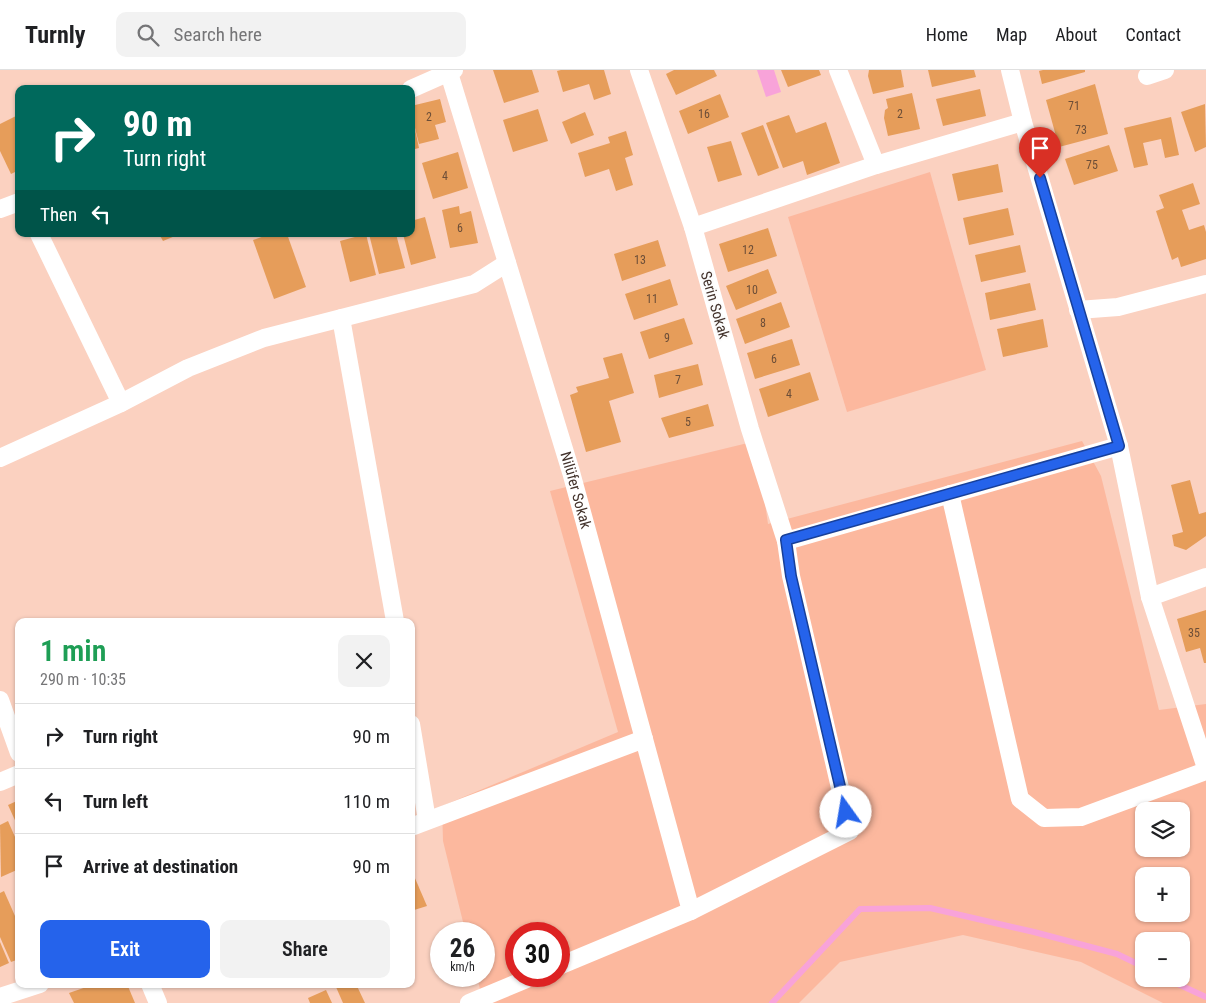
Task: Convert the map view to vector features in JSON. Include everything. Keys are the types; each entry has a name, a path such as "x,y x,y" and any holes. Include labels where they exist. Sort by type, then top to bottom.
{"street":[{"name":"Serin Sokak","path":"640,70 693,227 750,429 786,540 791,576 850,831 691,911"},
{"path":"838,70 876,165"},
{"path":"950,494 1020,799 1044,818 1081,817 1206,770 1150,598 1119,446 1023,122 1010,70"},
{"path":"1147,76 1165,70"},
{"path":"415,87 451,71"},
{"name":"Nilüfer Sokak","path":"451,71 570,472 691,911"},
{"path":"693,227 876,165 1023,122"},
{"path":"0,209 15,203"},
{"path":"40,237 120,403"},
{"path":"0,458 120,403 188,368 264,338 474,284 507,263"},
{"path":"1078,310 1118,307 1206,284"},
{"path":"341,318 393,618"},
{"path":"786,540 1119,446"},
{"path":"1150,598 1206,577"},
{"path":"0,700 15,742"},
{"path":"415,774 419,823 644,739"},
{"path":"0,782 15,776"},
{"path":"570,961 691,911"},
{"path":"469,1003 508,987"},
{"path":"0,997 28,988"},
{"path":"152,988 158,1003"}],"shaded area":[{"path":"757,70 774,70 781,92 766,97"},
{"path":"930,172 986,370 847,412 788,217"},
{"path":"756,441 768,524 1082,441 1101,476 1159,710 1206,704 1206,1003 1163,1003 1081,962 963,935 840,962 799,1003 483,1003 479,987 495,987 495,922 463,922 443,841 442,806 618,732 550,491"}],"building":[{"path":"493,70 532,70 539,92 504,103"},
{"path":"604,70 611,94 594,100 589,84 563,92 557,71"},
{"path":"674,70 714,70 717,76 676,95 666,74"},
{"path":"781,70 819,70 821,75 788,87"},
{"path":"869,70 901,70 904,87 873,94 868,76"},
{"path":"928,70 974,70 976,77 932,87"},
{"path":"1085,70 1085,72 1042,84 1039,71"},
{"path":"1095,84 1108,134 1059,147 1046,100"},
{"path":"980,89 986,116 943,126 936,99"},
{"path":"912,93 920,129 888,136 884,118 885,110 888,108 886,99"},
{"path":"720,94 729,117 688,134 679,111"},
{"path":"440,99 446,122 435,125 439,139 419,144 415,128 415,105"},
{"path":"1205,104 1206,147 1195,152 1181,112"},
{"path":"538,109 548,141 513,152 503,120"},
{"path":"585,112 594,135 571,144 562,122"},
{"path":"789,115 796,133 826,122 840,163 807,175 803,161 783,168 766,123"},
{"path":"15,116 15,172 11,174 0,151 0,124"},
{"path":"1171,117 1179,155 1165,158 1161,139 1143,143 1148,165 1134,168 1124,128"},
{"path":"763,125 779,168 758,176 741,133"},
{"path":"415,129 419,148 415,149"},
{"path":"626,131 633,155 625,158 633,185 616,191 609,169 585,177 578,153 610,143 608,137"},
{"path":"731,141 742,175 718,182 707,147"},
{"path":"1109,145 1118,171 1074,185 1065,159"},
{"path":"458,152 468,188 433,199 422,163"},
{"path":"998,164 1003,192 958,201 952,174"},
{"path":"1193,183 1200,204 1182,210 1189,230 1204,225 1206,232 1206,259 1181,267 1178,257 1172,260 1156,211 1164,208 1159,195"},
{"path":"459,206 460,214 471,211 478,243 450,248 442,210"},
{"path":"1008,208 1014,235 969,245 963,218"},
{"path":"425,217 436,258 411,265 404,237 415,237 415,220"},
{"path":"768,228 777,256 728,272 719,244"},
{"path":"161,237 173,237 163,241"},
{"path":"262,237 288,237 306,287 274,299 253,240"},
{"path":"355,237 367,237 376,275 350,282 340,241"},
{"path":"370,237 397,237 405,268 379,274"},
{"path":"658,240 666,266 622,281 614,254"},
{"path":"1020,245 1026,272 981,282 975,255"},
{"path":"768,269 777,293 736,310 726,286"},
{"path":"670,279 678,305 634,320 625,294"},
{"path":"1030,283 1036,310 990,320 985,293"},
{"path":"781,302 790,327 745,344 736,319"},
{"path":"684,318 693,344 649,359 640,332"},
{"path":"1043,319 1048,347 1003,357 997,329"},
{"path":"792,339 800,365 755,379 747,353"},
{"path":"622,353 634,393 609,401 621,442 586,452 570,395 578,392 576,387 609,378 603,358"},
{"path":"698,364 703,385 659,398 654,375"},
{"path":"810,372 819,400 768,417 759,389"},
{"path":"708,404 714,426 669,438 661,418"},
{"path":"1190,480 1199,514 1206,512 1206,536 1186,550 1174,546 1172,535 1183,532 1171,485"},
{"path":"1206,610 1206,663 1204,663 1200,648 1186,652 1177,619"},
{"path":"15,802 15,820 8,805"},
{"path":"8,821 15,837 15,871 1,877 0,825"},
{"path":"415,878 427,906 415,910"},
{"path":"4,891 15,916 15,960 11,962 0,937 0,893"},
{"path":"0,942 9,963 0,967"},
{"path":"83,988 129,988 135,1003 74,1003 69,993"},
{"path":"336,988 358,988 365,1003 343,1003"},
{"path":"326,990 332,1003 310,1003 308,998"}],"waterway":[{"path":"772,1003 860,909 930,908 1034,932 1117,954 1135,963"},
{"path":"1184,987 1206,997"}],"route":[{"path":"846,812 791,576 786,540 1119,446 1040,178"}]}
